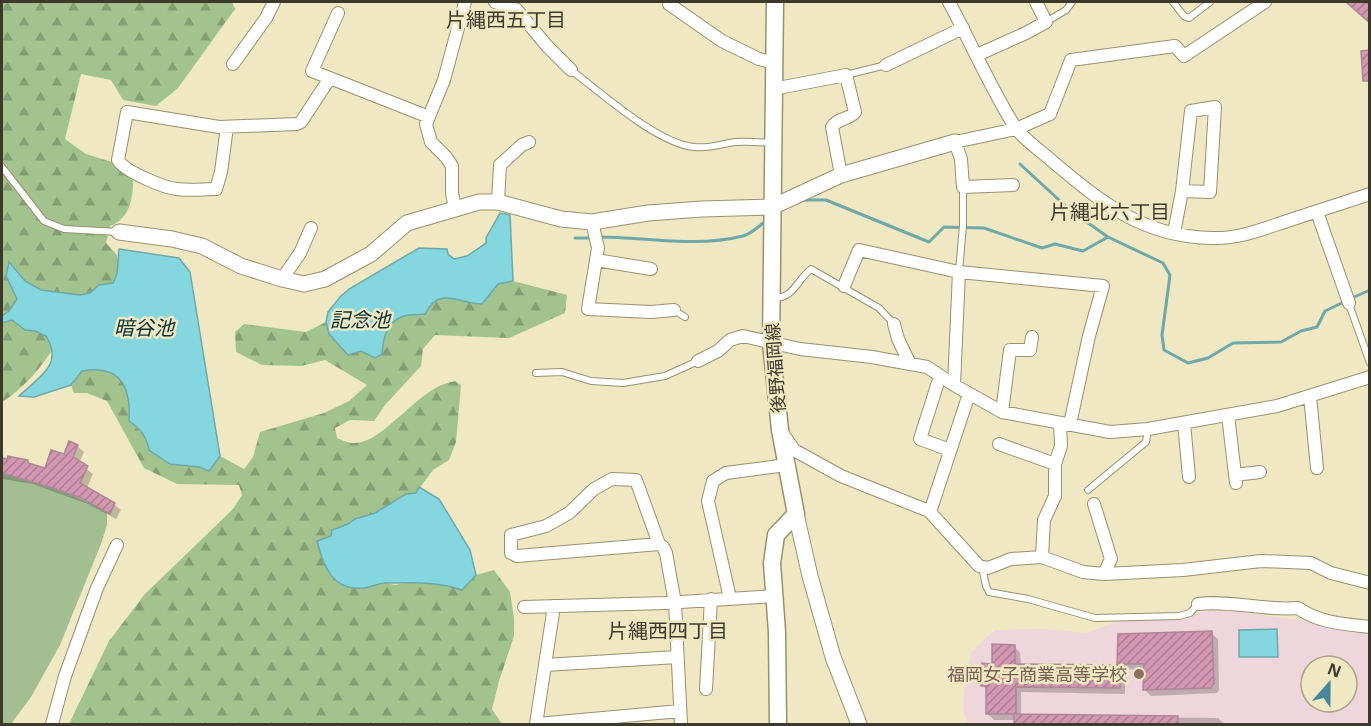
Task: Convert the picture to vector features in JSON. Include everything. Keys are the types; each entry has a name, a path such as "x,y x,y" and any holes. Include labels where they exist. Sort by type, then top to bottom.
{"main road":[{"name":"後野福岡線","path":"775,2 771,343 780,430 796,514"},
{"path":"778,724 777,632 772,563 776,535 796,514"}],"street":[{"path":"233,64 266,18 274,2"},
{"path":"455,208 452,193 452,166 431,142 426,124 444,80 465,2"},
{"path":"495,2 517,10 571,70"},
{"path":"949,2 1016,129 1104,203 1133,220 1174,233 1213,238 1262,230 1370,194"},
{"path":"977,55 1046,22 1036,2"},
{"path":"119,232 172,239 202,246 241,266 304,284 325,279 371,254 407,223 479,201 498,202 561,219 592,222 648,213 772,207 841,175 955,142 1016,129 1050,114 1071,60 1175,46 1184,56 1265,2"},
{"path":"668,3 722,41 759,59 774,63"},
{"path":"338,13 312,71 432,111"},
{"path":"886,65 963,28"},
{"path":"773,89 846,75 855,112 851,117 838,120 832,127 841,175"},
{"path":"227,127 221,172 216,189 174,189 121,165 118,160 127,112 227,127 301,122 330,78"},
{"path":"1174,233 1182,191 1191,111 1215,107 1210,192 1182,191"},
{"path":"498,202 500,165 522,145 529,142"},
{"path":"955,142 961,159 963,187 1013,185"},
{"path":"1317,213 1349,303"},
{"path":"592,222 598,244 588,309 651,312 674,310"},
{"path":"282,279 300,253 311,228"},
{"path":"844,286 859,250 959,272 1103,286 1055,464 1055,496 1044,520 1042,557"},
{"path":"596,260 651,269"},
{"path":"954,385 959,272"},
{"path":"894,324 898,339 910,364"},
{"path":"698,361 738,337 800,349 910,364 927,367 1002,412 1110,432 1148,429 1277,406 1370,377"},
{"path":"1002,412 1010,350 1030,350 1032,337"},
{"path":"940,376 920,439 950,450"},
{"path":"930,512 969,394"},
{"path":"1310,396 1317,468"},
{"path":"1228,415 1235,479 1260,472"},
{"path":"1184,423 1189,477"},
{"path":"780,430 794,450 841,476 930,512 970,557 982,567 988,568 1011,559 1042,557 1083,572 1104,573 1183,570 1271,562 1311,563 1331,573 1370,583"},
{"path":"999,444 1055,464"},
{"path":"730,598 708,501 713,481 726,473 787,465"},
{"path":"659,544 517,556 511,553 511,535 552,523 569,513 594,489 612,479 636,480 659,544 666,552 675,603 681,724"},
{"path":"1094,504 1111,559 1104,573"},
{"path":"796,514 810,576 833,657 860,724"},
{"path":"52,724 69,664 117,545"},
{"path":"524,607 675,603 774,596"},
{"path":"706,689 711,599"},
{"path":"1198,604 1232,604 1281,610 1298,608 1314,618 1370,627"},
{"path":"554,606 537,724 631,720 680,711"},
{"path":"545,665 676,657"}],"lane":[{"path":"1046,22 1066,10 1072,2"},
{"path":"1173,2 1184,16 1189,18 1210,2"},
{"path":"846,75 886,65"},
{"path":"571,70 660,136 681,146 712,148 732,143 772,142"},
{"path":"2,167 44,221 64,229 119,232"},
{"path":"959,272 963,187"},
{"path":"772,298 788,296 811,269 879,308 894,324"},
{"path":"1349,303 1370,363"},
{"path":"674,310 685,317"},
{"path":"536,373 562,372 591,381 623,383 665,376 698,361"},
{"path":"1088,490 1146,442 1148,429"},
{"path":"982,567 989,592 1028,599 1095,618 1179,615 1190,613 1198,604"}],"shaded area":[{"name":"福岡女子商業高等学校","path":"1215,609 1369,629 1369,724 968,724 963,708 965,681 972,651 995,630 1045,629 1086,633 1119,621 1187,616"}],"green space":[{"path":"2,2 232,2 235,9 178,88 156,106 123,100 111,80 81,74 65,139 86,154 115,163 133,181 129,208 122,219 110,226 106,243 117,255 121,275 111,291 38,326 56,344 32,376 2,402"},
{"path":"513,281 567,295 565,313 509,338 435,335 423,349 421,366 385,405 374,421 350,420 335,428 337,438 344,441 353,443 367,440 441,385 455,381 461,385 456,442 449,460 433,470 416,493 406,494 375,513 332,530 364,588 384,583 396,585 414,581 437,583 462,590 476,575 494,570 510,592 514,618 514,636 492,709 502,724 69,724 109,641 145,594 233,509 242,495 239,485 177,484 144,468 107,401 87,393 74,393 71,385 82,371 106,371 121,380 128,397 129,421 142,434 149,450 186,465 209,471 220,456 244,469 253,457 260,432 324,413 349,401 367,385 325,360 301,366 262,365 236,352 235,332 244,324 306,332 326,322 329,334 354,348 382,353 384,337 392,324 401,317 425,314 430,306 441,299 447,298 474,304 491,293 498,284"},
{"path":"2,473 56,489 107,512 107,525 101,544 60,645 31,697 11,724 2,724"}],"water":[{"name":"記念池","path":"500,213 510,215 513,281 498,284 482,304 444,298 431,305 425,314 401,317 389,328 384,338 382,354 375,358 361,351 348,355 329,334 326,322 328,312 349,289 419,248 447,249 448,254 454,259 467,256 486,243 486,238"},
{"name":"暗谷池","path":"119,249 179,258 190,272 220,456 209,471 199,467 170,464 149,450 142,433 129,421 128,397 125,388 120,380 106,371 82,371 71,385 34,397 19,396 47,370 52,355 46,336 25,330 12,320 2,323 2,316 9,311 17,299 6,276 9,262 25,281 41,290 80,295 90,293 99,285 113,283 117,274"},
{"path":"419,487 439,499 470,550 476,575 462,590 443,585 414,583 385,583 366,588 352,588 336,581 322,559 317,541 331,536 332,530 375,513 406,494 416,493"},
{"path":"1277,629 1278,657 1239,657 1239,630"}],"building":[{"path":"1346,2 1365,2 1370,6 1370,23"},
{"path":"1370,50 1370,81 1363,81 1361,51"},
{"path":"69,441 78,445 73,457 88,466 80,483 115,503 110,514 81,498 2,473 2,458 7,459 8,456 28,460 28,463 45,468 51,450 64,454"},
{"path":"1212,631 1214,683 1211,688 1143,690 1144,664 1117,664 1118,634"},
{"path":"992,644 1015,645 1015,664 1120,665 1120,688 1016,687 1016,714 986,714 986,686 981,686 982,663 992,664"},
{"path":"1014,714 1178,716 1178,724 1014,724"}],"waterway":[{"path":"1020,164 1071,211 1108,237"},
{"path":"803,200 826,200 929,242 944,227 984,228 1042,248 1055,244 1083,251 1108,237 1163,263 1170,275 1162,335 1164,350 1188,363 1208,358 1233,343 1281,342 1301,331 1317,327 1325,311 1346,301"},
{"path":"598,237 707,241 746,235 766,221"},
{"path":"575,238 591,238"},
{"path":"1352,298 1370,290"}],"place":[{"name":"福岡女子商業高等学校","path":"1139,674"}],"district":[{"name":"片縄西五丁目","path":"506,19"},
{"name":"片縄北六丁目","path":"1110,211"},
{"name":"片縄西四丁目","path":"668,630"}]}
